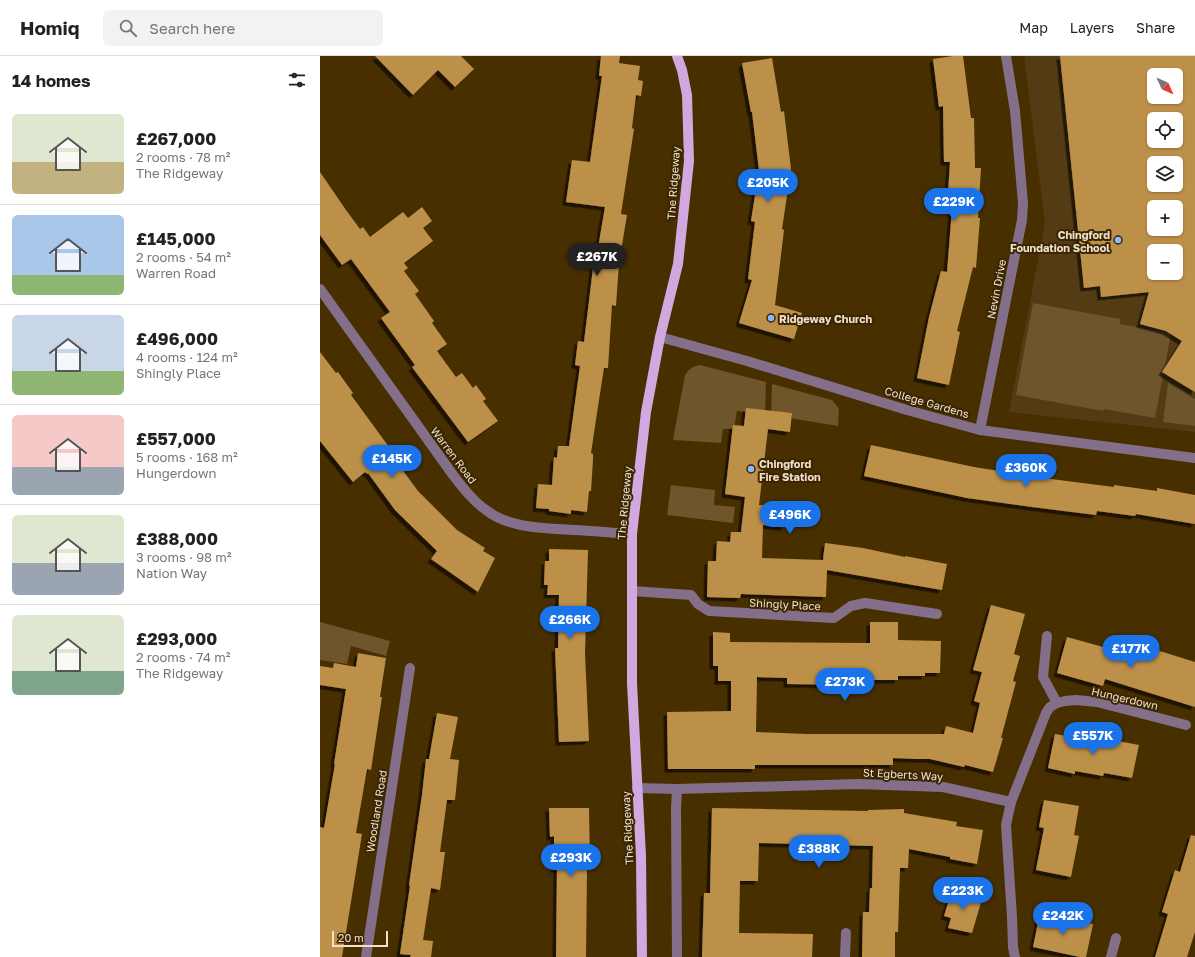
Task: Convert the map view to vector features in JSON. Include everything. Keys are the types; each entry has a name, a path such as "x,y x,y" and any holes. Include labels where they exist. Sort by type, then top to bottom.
{"main road":[{"name":"The Ridgeway","path":"642,957 641,856 632,683 632,534 646,412 660,337 678,264 688,161 687,95 682,70 677,56"}],"street":[{"name":"Nevin Drive","path":"980,430 1022,220 1023,203 1014,111 1006,56"},
{"name":"Warren Road","path":"320,289 453,475 469,495 487,511 504,520 540,528 632,534"},
{"name":"College Gardens","path":"660,337 747,361 907,410 980,430 1195,458"},
{"name":"Shingly Place","path":"632,591 690,595 698,604 709,611 834,618 851,606 865,603 937,614"},
{"path":"1015,957 1013,947 1006,825 1011,802 1046,713 1050,707 1057,703 1043,677 1047,636"},
{"name":"Woodland Road","path":"366,957 410,668"},
{"name":"Hungerdown","path":"1057,703 1076,700 1097,702 1186,725"},
{"name":"St Egberts Way","path":"637,788 677,789 858,784 920,786 943,787 1011,802"},
{"path":"677,789 677,957"},
{"path":"845,957 846,933"},
{"path":"1111,957 1116,938"}],"shaded area":[{"name":"Chingford Foundation School","path":"1024,56 1195,56 1195,432 1009,412 1045,223"},
{"path":"1033,303 1120,319 1120,324 1171,333 1155,418 1104,409 1103,411 1016,395"},
{"path":"700,365 766,382 765,414 737,411 734,429 723,429 721,443 673,440 685,375 691,368"},
{"path":"1168,383 1195,399 1195,426 1163,422"},
{"path":"772,384 832,400 839,409 838,426 771,415"},
{"path":"671,485 715,490 714,505 735,507 733,523 667,515"},
{"path":"320,622 390,641 386,656 351,646 347,664 320,660"}],"building":[{"path":"375,56 461,56 474,69 455,87 438,70 413,95"},
{"path":"601,56 620,56 619,63 640,66 638,80 643,81 641,96 636,95 632,128 634,129 621,214 627,215 619,263 616,306 612,305 608,368 604,368 591,453 593,454 593,460 591,491 589,491 587,512 571,510 571,514 549,511 549,509 536,508 538,484 552,485 554,457 557,458 558,446 569,446 580,366 575,365 578,341 584,342 594,260 596,260 605,207 566,202 572,160 590,162 602,76 599,76"},
{"path":"963,56 971,118 974,118 975,168 981,168 978,218 980,218 976,268 973,267 957,331 960,332 949,385 917,378 929,317 941,271 947,272 952,209 947,209 950,162 944,162 943,106 939,107 933,59"},
{"path":"1060,56 1195,56 1195,392 1162,372 1182,341 1166,331 1140,324 1149,292 1101,297 1100,286 1084,288"},
{"path":"772,58 781,112 784,111 791,169 782,229 784,230 775,305 802,313 794,339 739,323 752,280 748,279 755,222 751,221 759,170 752,112 742,63"},
{"path":"320,172 360,229 363,227 370,237 403,212 408,218 422,207 432,221 423,228 433,241 404,263 408,268 404,271 419,291 415,294 434,321 432,323 447,344 437,351 456,377 462,373 473,388 476,385 486,399 483,401 498,421 468,442 412,367 415,365 381,318 390,312 351,259 342,265 320,235"},
{"path":"320,352 336,373 338,372 353,393 351,395 389,447 387,449 418,491 457,530 485,548 483,551 495,558 478,592 431,559 437,551 395,510 368,473 367,474 365,472 353,482 320,441"},
{"path":"746,408 792,413 790,432 768,429 759,505 787,508 784,527 763,525 762,558 823,560 825,543 863,548 947,564 942,590 827,570 826,597 741,594 740,598 707,597 708,561 716,561 717,541 730,542 731,532 741,532 745,497 725,494 733,425 744,426"},
{"path":"871,445 974,467 1051,479 1157,491 1157,488 1195,495 1195,524 1136,514 1135,516 1097,511 1096,515 967,498 864,476"},
{"path":"549,549 588,550 585,654 589,741 559,742 555,648 558,648 559,595 547,595 548,585 544,585 545,561 549,561"},
{"path":"991,605 1025,614 1014,654 1020,656 1013,681 1016,682 1001,738 1003,738 993,772 930,759 893,758 893,765 755,765 755,769 668,769 667,712 731,711 731,681 718,681 718,666 713,666 713,632 730,633 730,642 870,643 870,622 898,622 898,640 941,641 940,673 925,673 925,676 898,676 898,680 856,680 856,685 787,684 787,678 757,677 756,732 808,734 944,734 946,726 973,733 980,703 974,701 982,672 973,670"},
{"path":"1067,637 1114,650 1118,638 1195,662 1195,707 1105,679 1103,686 1057,673"},
{"path":"358,653 386,658 380,697 382,697 371,770 367,769 356,833 362,834 342,957 320,957 320,827 324,828 346,689 320,685 320,666 333,668 334,663 356,667"},
{"path":"437,713 458,717 450,759 459,760 455,800 447,800 440,852 445,852 440,890 431,888 423,940 433,941 431,957 410,957 411,955 400,954 426,759 429,759"},
{"path":"1055,734 1084,739 1085,737 1112,743 1113,740 1139,745 1132,778 1104,773 1103,776 1075,771 1075,774 1048,768"},
{"path":"1044,800 1079,806 1074,835 1079,836 1071,877 1036,870 1044,828 1039,827"},
{"path":"549,808 589,808 590,869 587,869 586,957 556,957 557,869 554,869 554,836 550,837"},
{"path":"712,808 868,811 904,809 904,813 957,822 956,826 983,830 977,864 909,849 908,868 900,868 898,932 895,932 895,957 862,957 863,912 869,912 870,888 872,888 873,846 759,843 758,881 740,881 739,933 813,934 812,957 702,957 704,893 710,893"},
{"path":"1191,835 1195,836 1195,932 1187,957 1155,957 1168,914 1162,912 1175,870 1180,872"},
{"path":"952,890 982,899 972,933 948,928 951,918 944,916"},
{"path":"1040,913 1093,924 1086,957 1033,947"}],"place":[{"name":"Chingford Foundation School","path":"1118,240"},
{"name":"Ridgeway Church","path":"771,318"},
{"name":"Chingford Fire Station","path":"751,469"}]}
